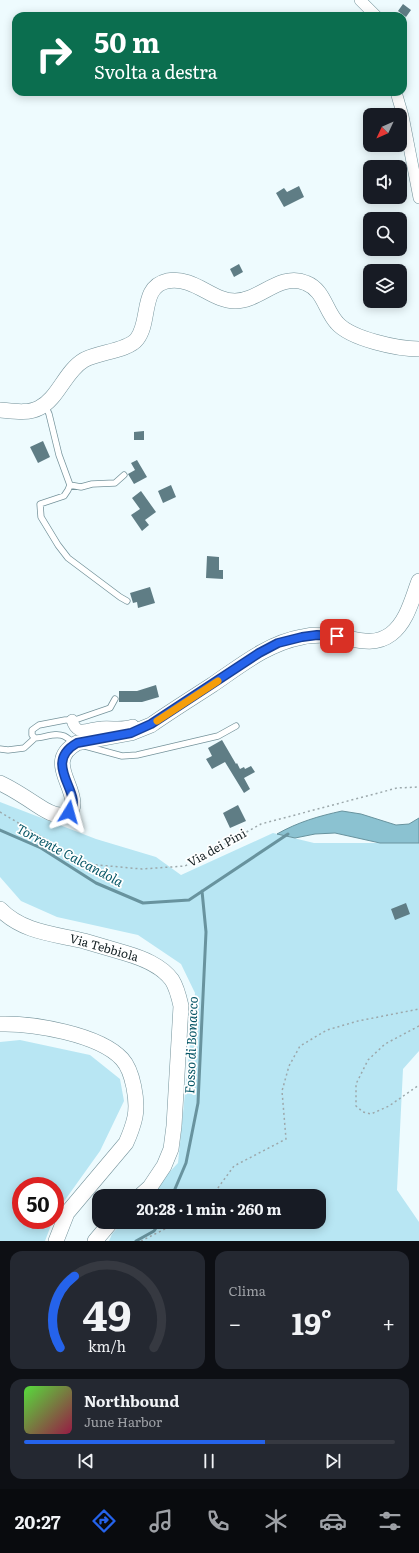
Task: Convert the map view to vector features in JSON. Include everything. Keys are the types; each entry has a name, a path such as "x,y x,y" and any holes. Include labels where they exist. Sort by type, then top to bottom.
{"main road":[{"path":"0,410 34,411 45,405 71,371 82,361 94,355 128,346 136,341 142,332 146,320 149,296 153,290 162,283 169,281 190,283 226,300 237,301 247,299 279,284 295,280 305,282 314,287 337,323 350,333 366,339 409,349 419,349"},
{"path":"0,783 15,790 47,811 56,814 66,814 74,805 63,772 63,761 66,751 77,743 131,733 151,724 259,653 278,643 317,635 337,636 355,641 369,642 381,640 400,626 408,612 419,581"},
{"name":"Via Tebbiola","path":"0,909 6,916 28,929 85,942 143,958 159,968 171,979 177,988 181,1006 174,1126 171,1148 164,1166 147,1189"},
{"path":"0,1024 42,1028 75,1034 99,1043 122,1059 130,1074 135,1092 136,1116 126,1143 67,1213 56,1241"},
{"path":"95,1241 105,1229"}],"street":[{"path":"360,0 372,12"},
{"path":"397,96 403,116 419,198"},
{"path":"72,720 77,729 81,730 102,727 125,728 171,711"}],"lane":[{"path":"45,405 49,414 59,455 70,485 64,496 40,504 41,517 58,545 68,558 127,601"},
{"path":"70,485 81,487 92,484 115,483 124,475"},
{"path":"35,738 32,734 32,730 39,725 72,720 110,708 115,699"},
{"path":"0,749 8,750 24,748 35,738 63,735 77,743 122,756 137,755 218,736 236,726"}],"path":[{"name":"Via dei Pini","path":"0,812 88,864 142,869 185,866 261,824 397,788 419,787"},
{"path":"217,1189 234,1166 286,1139 282,1091 289,1066 300,1046 327,1030 358,1021 419,1009"},
{"path":"419,1026 385,1044 368,1060 356,1084 356,1106 363,1112 371,1114 389,1106 419,1085"},
{"path":"141,1241 165,1229"}],"shaded area":[{"path":"0,802 96,839 156,857 181,875 273,833 314,843 419,843 419,1051 403,1069 397,1190 419,1222 419,1241 109,1241 112,1234 117,1229 326,1229 326,1189 154,1189 178,1163 195,993 181,964 138,935 57,917 21,901 0,877"},
{"path":"342,811 361,814 396,825 409,824 419,818 419,843 380,843 335,833 315,834 295,838 277,834 309,820"},
{"path":"20,1040 90,1055 120,1079 124,1101 100,1151 64,1201 64,1177 12,1177 12,1229 50,1229 45,1241 0,1241 0,1042"}],"building":[{"path":"403,4 411,10 407,16 407,12 398,11"},
{"path":"299,186 304,197 284,207 276,193 284,188 287,192"},
{"path":"239,264 243,272 234,277 230,269"},
{"path":"144,431 144,440 134,440 134,432"},
{"path":"43,441 50,457 38,463 30,447"},
{"path":"137,460 147,477 134,484 128,474 135,470 131,463"},
{"path":"171,485 176,497 163,503 158,491"},
{"path":"141,491 156,512 145,520 149,525 142,531 131,515 140,509 132,498"},
{"path":"207,556 219,557 219,570 223,570 223,579 206,578"},
{"path":"150,587 155,603 138,608 137,602 133,603 130,593"},
{"path":"156,685 159,697 142,702 119,702 119,691 137,691"},
{"path":"222,740 240,769 244,767 245,769 251,766 255,772 244,778 250,789 244,793 225,762 212,769 206,759 212,756 208,748"},
{"path":"238,805 246,821 230,828 223,813"},
{"path":"406,903 410,914 395,920 391,909"}],"waterway":[{"name":"Torrente Calcandola","path":"0,830 41,848 96,883 143,903 189,900 288,834"},
{"name":"Fosso di Bonacco","path":"175,1189 186,1163 198,1103 206,932 202,891"},
{"name":"Fosso di Bonacco","path":"136,1241 155,1229"}],"slow traffic":[{"path":"157,721 218,681"}],"route":[{"path":"69,812 74,805 63,772 63,761 66,751 70,747 77,743 131,733 151,724 259,653 278,643 317,635 337,636"}]}
